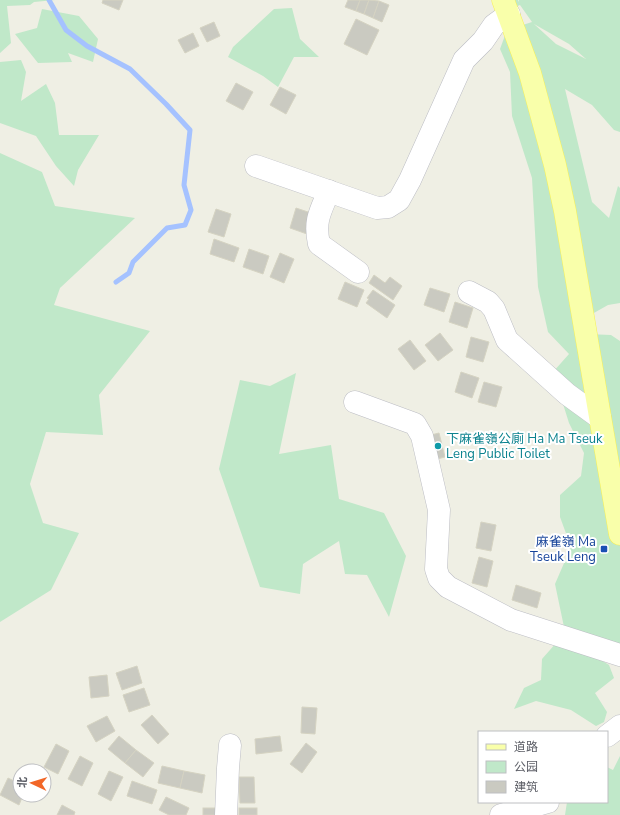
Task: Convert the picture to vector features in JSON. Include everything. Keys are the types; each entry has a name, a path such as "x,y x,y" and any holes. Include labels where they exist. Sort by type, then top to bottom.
{"main road":[{"path":"506,7 530,73 555,165 565,211 620,534"}],"street":[{"path":"256,166 377,208 388,207 399,200 410,180 464,60 483,41 506,7"},
{"path":"329,191 317,219 317,232 320,244 358,272"},
{"path":"469,292 488,302 494,309 507,340 566,394 600,418"},
{"path":"354,402 415,424 419,429 424,443 439,510 436,568 439,578 448,587 511,620 620,656"},
{"path":"608,735 620,726"},
{"path":"226,815 230,745"},
{"path":"501,815 544,803"}],"green space":[{"path":"0,0 55,0 34,2 30,5 7,6 11,43 0,53"},
{"path":"510,0 518,0 519,2 519,0 620,0 620,132 614,130 592,105 565,89 592,202 609,218 618,186 620,188 620,303 608,305 585,318 587,334 611,335 620,341 620,648 564,627 555,584 571,547 560,517 560,495 581,476 584,453 569,423 553,372 569,354 548,332 538,287 532,178 512,116 510,72 500,49 507,30 532,22 520,5 515,7","holes":["534,24 569,44 586,59 556,44"]},
{"path":"292,8 300,39 319,57 294,57 278,87 263,76 228,57 233,47 274,9"},
{"path":"42,9 79,16 98,39 93,62 68,53 72,62 38,63 15,34 37,28"},
{"path":"21,60 26,72 21,101 46,84 55,103 59,135 99,135 78,170 74,186 56,166 36,136 0,123 0,62"},
{"path":"0,153 42,172 55,206 135,218 60,288 54,305 150,331 99,395 103,435 46,432 30,484 43,523 79,533 51,590 0,622"},
{"path":"296,373 279,454 331,445 339,499 384,513 406,556 389,617 367,575 345,574 339,541 303,564 300,594 260,587 219,469 240,380 270,386"},
{"path":"557,642 585,650 609,665 614,678 595,693 607,712 604,722 596,726 571,710 536,701 514,709 524,688 541,680 542,659"},
{"path":"620,756 620,815 565,815 567,803 608,803 608,768 613,770"}],"building":[{"path":"103,0 123,0 119,10 102,3"},
{"path":"348,0 360,0 356,11 345,7"},
{"path":"360,0 369,0 364,14 356,11"},
{"path":"369,0 379,1 373,18 364,14"},
{"path":"379,1 389,5 382,22 373,18"},
{"path":"356,19 379,30 367,55 344,44"},
{"path":"214,22 220,36 207,42 200,28"},
{"path":"193,33 199,46 185,53 178,40"},
{"path":"236,83 253,92 243,110 226,101"},
{"path":"280,87 296,95 286,114 270,105"},
{"path":"296,208 314,214 307,234 290,228"},
{"path":"216,209 231,214 224,237 208,232"},
{"path":"214,239 239,248 234,262 210,254"},
{"path":"249,249 269,256 263,274 243,267"},
{"path":"280,253 294,259 284,283 270,277"},
{"path":"374,275 385,283 390,277 402,286 393,300 369,283"},
{"path":"345,282 364,290 357,307 338,299"},
{"path":"430,288 450,294 444,312 424,305"},
{"path":"373,290 395,305 387,318 366,303 369,299 367,298"},
{"path":"455,302 473,308 467,328 449,322"},
{"path":"440,333 453,350 438,361 425,345"},
{"path":"471,337 489,342 483,362 466,357"},
{"path":"410,340 426,361 414,370 398,349"},
{"path":"461,372 479,378 472,398 455,392"},
{"path":"484,382 502,387 496,407 478,402"},
{"name":"下麻雀嶺公廁 Ha Ma Tseuk Leng Public Toilet","path":"439,433 445,457 437,459 431,435"},
{"path":"481,522 496,525 491,551 476,548"},
{"path":"479,557 493,561 487,587 472,583"},
{"path":"516,585 541,593 537,608 512,600"},
{"path":"137,666 142,683 122,690 116,673"},
{"path":"107,675 109,696 91,698 89,677"},
{"path":"144,688 150,705 129,712 123,695"},
{"path":"302,707 317,708 315,734 301,733"},
{"path":"152,715 169,734 158,744 141,725"},
{"path":"107,716 115,731 96,742 87,726"},
{"path":"119,736 136,750 125,763 108,749"},
{"path":"280,736 282,751 256,754 255,739"},
{"path":"306,743 317,752 302,773 290,764"},
{"path":"56,744 69,751 58,774 52,771 52,763 46,763"},
{"path":"136,750 154,763 143,777 125,763"},
{"path":"80,756 93,763 82,786 68,779"},
{"path":"162,766 184,771 180,788 158,783"},
{"path":"109,771 123,777 111,801 98,794"},
{"path":"184,771 205,775 202,793 180,788"},
{"path":"239,777 254,777 255,803 240,803"},
{"path":"8,778 12,780 12,801 0,795"},
{"path":"132,781 157,790 152,804 127,796"},
{"path":"166,797 189,808 186,815 169,815 159,810"},
{"path":"62,805 75,812 74,815 57,815"},
{"path":"203,808 218,808 218,815 203,815"},
{"path":"239,808 257,808 257,815 239,815"}],"waterway":[{"path":"49,0 66,30 87,46 130,69 190,130 184,185 191,210 185,225 167,228 133,262 129,273 116,282"}],"place":[{"name":"下麻雀嶺公廁 Ha Ma Tseuk Leng Public Toilet","path":"438,446"},
{"name":"麻雀嶺 Ma Tseuk Leng","path":"604,549"}]}
